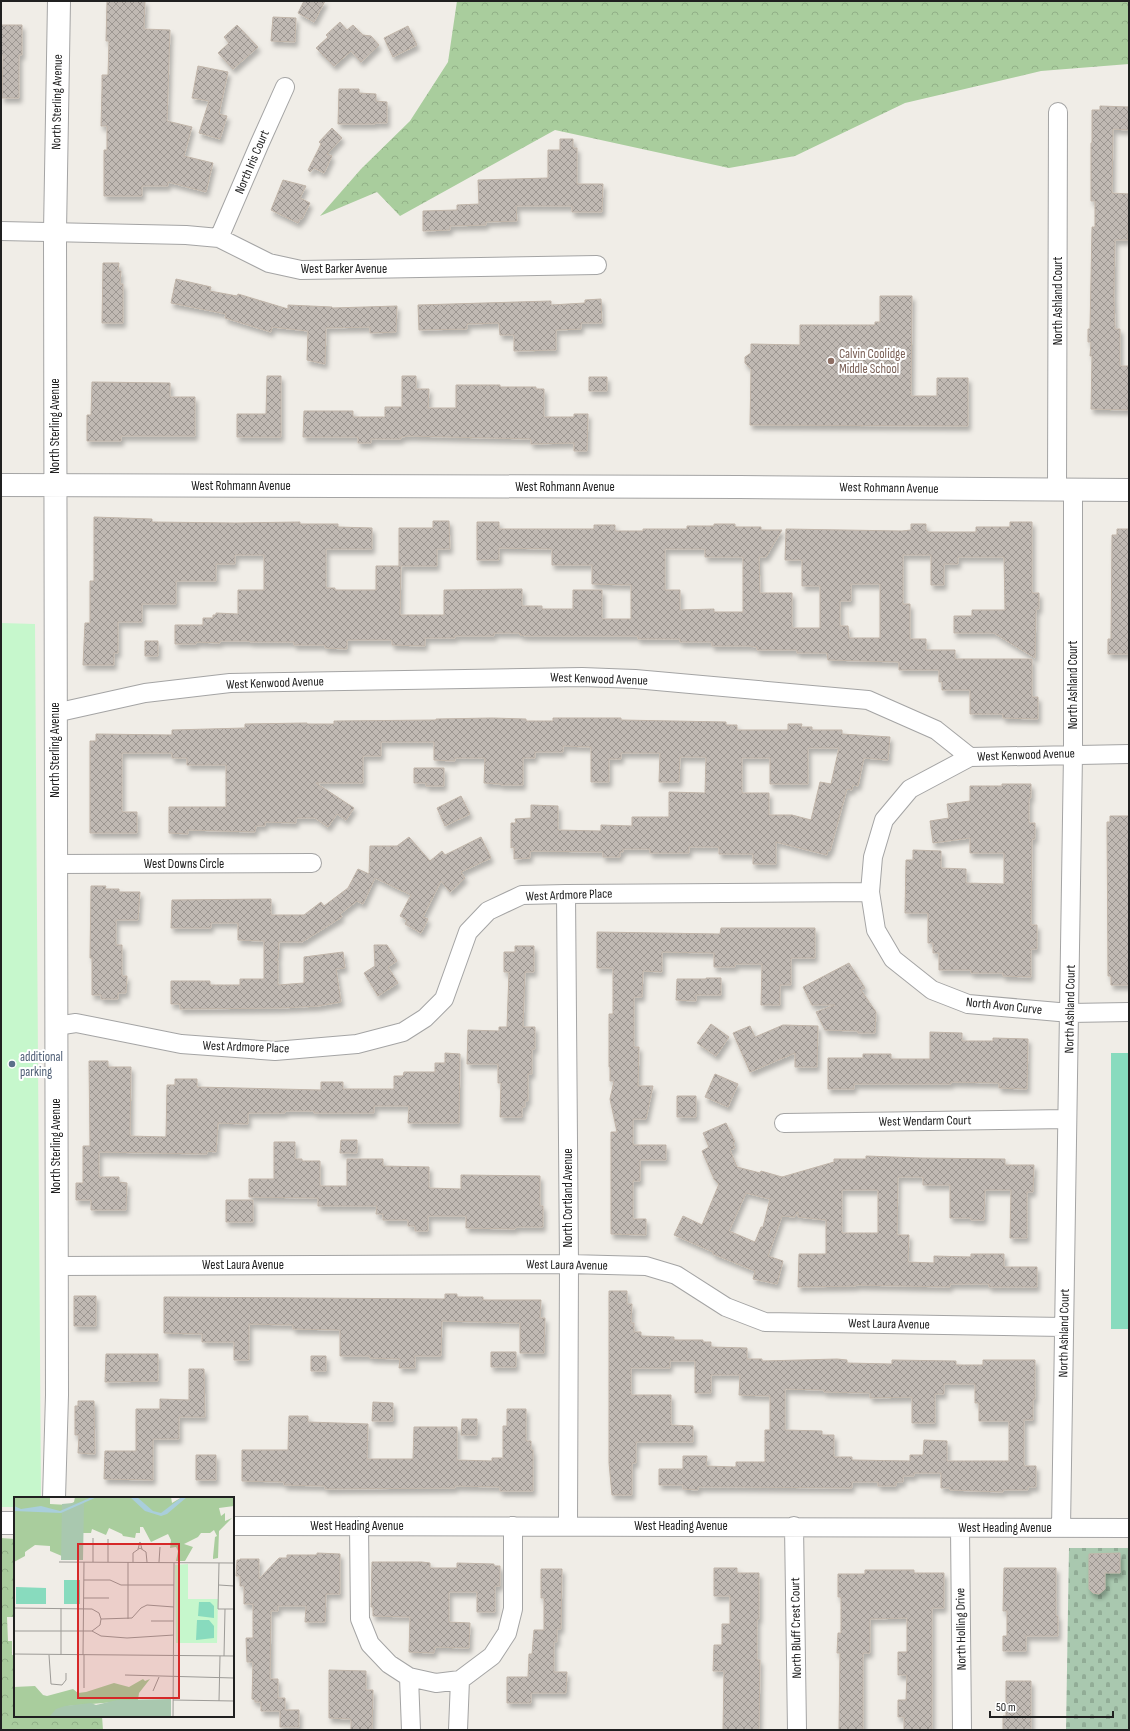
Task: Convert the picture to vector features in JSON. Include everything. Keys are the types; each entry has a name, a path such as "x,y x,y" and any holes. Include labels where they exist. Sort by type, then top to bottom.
{"street":[{"name":"North Sterling Avenue","path":"54,1497 57,1395 55,232 59,1"},
{"name":"North Iris Court","path":"219,238 258,145 285,87"},
{"name":"North Ashland Court","path":"1058,112 1065,490 1073,754 1061,1528"},
{"name":"West Barker Avenue","path":"1,231 186,235 219,238 268,263 301,270 597,265"},
{"name":"West Rohmann Avenue","path":"1,485 739,487 1129,490"},
{"name":"West Kenwood Avenue","path":"55,713 145,693 230,683 582,677 635,679 868,700 936,730 970,757 1129,754"},
{"name":"North Avon Curve","path":"970,757 910,789 884,820 874,857 870,892 876,930 893,959 932,990 968,1004 1070,1013 1129,1012"},
{"name":"West Downs Circle","path":"55,864 312,863"},
{"name":"West Ardmore Place","path":"56,1026 76,1023 181,1044 275,1051 357,1044 403,1032 426,1018 444,999 468,932 488,911 522,895 870,892"},
{"name":"North Cortland Avenue","path":"566,894 569,1264 568,1526"},
{"name":"West Wendarm Court","path":"784,1123 1067,1119"},
{"name":"West Laura Avenue","path":"57,1266 569,1264 646,1266 676,1275 726,1308 765,1322 1064,1327"},
{"path":"1,1522 14,1522"},
{"name":"West Heading Avenue","path":"234,1526 794,1526 1129,1528"},
{"path":"359,1526 360,1619 370,1644 389,1664 409,1677 436,1683 460,1680 492,1656 507,1633 513,1609 513,1526"},
{"name":"North Bluff Crest Court","path":"794,1526 797,1730"},
{"name":"North Holling Drive","path":"960,1528 962,1730"},
{"path":"409,1677 411,1730"},
{"path":"458,1730 460,1680"}],"green space":[{"path":"457,1 1129,1 1129,64 1041,71 905,103 795,156 729,168 555,130 400,216 377,192 320,216 361,169 410,121 448,62"},
{"path":"1,623 35,624 41,1497 14,1497 14,1507 1,1507"},
{"path":"1111,1053 1129,1053 1129,1329 1111,1329"},
{"path":"1,1538 14,1539 14,1617 7,1617 8,1641 12,1641 12,1655 14,1655 14,1717 102,1717 103,1730 1,1730"},
{"path":"1069,1548 1129,1548 1129,1730 1066,1730"}],"building":[{"path":"107,1 145,1 144,29 170,30 167,121 192,127 184,156 213,163 206,192 168,182 168,186 142,186 142,196 104,196 104,150 107,150 107,126 101,126 102,75 108,75 109,41 106,41"},
{"path":"304,1 325,1 314,22 298,13"},
{"path":"273,17 296,18 295,42 271,41"},
{"path":"340,22 347,30 353,25 363,35 371,36 379,45 361,62 351,51 334,66 316,48 328,37 326,35"},
{"path":"1,25 22,25 22,55 19,55 19,98 2,98 3,55 1,55"},
{"path":"237,25 258,47 233,69 218,53 229,43 224,37"},
{"path":"408,26 417,45 393,57 384,38"},
{"path":"198,66 228,72 219,114 227,116 220,139 199,133 209,101 192,98"},
{"path":"339,89 359,89 359,93 376,94 376,101 387,102 387,123 338,124"},
{"path":"1100,106 1129,107 1129,130 1113,129 1112,193 1129,194 1128,240 1115,240 1114,296 1115,329 1120,329 1120,366 1129,366 1129,410 1091,409 1092,356 1090,356 1091,342 1088,342 1088,329 1090,329 1092,227 1095,227 1095,201 1091,201 1091,143 1092,110 1100,110"},
{"path":"332,128 342,138 327,154 332,156 324,173 314,168 310,172 308,170 321,144 319,142"},
{"path":"560,139 573,139 573,148 577,148 577,184 603,184 602,212 572,212 572,206 516,206 517,221 486,222 486,225 450,226 450,230 423,231 423,211 457,210 457,205 479,204 478,180 548,178 548,150 560,150"},
{"path":"283,180 306,186 300,198 310,203 302,219 300,219 298,223 271,210"},
{"path":"103,263 119,263 118,271 121,271 120,284 123,284 123,323 102,323"},
{"path":"176,279 211,287 210,291 237,296 238,294 288,309 288,305 332,308 397,306 396,332 370,333 370,327 326,328 325,364 307,360 308,331 272,327 271,332 225,318 226,314 171,303"},
{"name":"Calvin Coolidge Middle School","path":"880,296 912,296 911,396 937,396 937,378 968,378 968,426 750,425 751,369 745,363 745,357 751,353 751,344 800,345 800,325 875,325 875,322 880,322"},
{"path":"601,299 602,323 581,323 581,329 556,330 556,350 514,351 514,335 500,335 499,323 467,324 467,329 419,330 418,305 551,301 551,305 585,303 585,300"},
{"path":"267,376 281,376 281,437 237,437 237,414 266,414"},
{"path":"402,376 416,376 416,389 429,389 428,408 456,408 456,385 500,385 500,387 536,387 536,389 544,389 544,417 574,417 574,414 588,414 587,451 574,451 574,443 531,444 531,439 409,436 401,437 401,439 371,439 371,443 358,443 358,437 303,437 304,411 353,411 353,417 385,417 385,407 402,407"},
{"path":"589,377 607,377 607,391 589,391"},
{"path":"92,382 170,383 170,397 195,397 195,436 121,436 121,441 87,441 87,415 91,415"},
{"path":"94,517 152,519 152,522 300,522 300,524 338,524 338,527 372,528 372,549 326,549 326,588 335,588 335,590 376,590 376,566 399,566 399,528 433,528 433,521 449,521 450,549 437,549 437,566 401,566 400,615 444,615 444,590 522,589 522,606 542,606 542,609 573,609 573,590 602,590 602,619 631,619 631,585 592,584 592,565 552,565 552,549 499,548 499,560 477,560 477,522 499,522 499,529 594,529 594,525 615,525 615,531 643,531 643,529 687,529 687,526 735,524 735,527 761,527 761,530 782,530 766,557 759,557 760,593 792,593 792,628 820,628 820,586 802,586 802,560 785,560 786,529 902,531 911,530 911,524 926,524 926,530 928,532 976,532 976,527 1010,527 1010,522 1032,522 1032,593 1039,593 1039,609 1036,609 1035,658 994,633 954,633 954,616 972,616 972,610 1005,610 1004,557 958,557 958,564 944,564 944,585 931,585 931,555 903,555 903,604 910,604 910,639 926,639 926,650 955,650 955,659 1032,659 1032,697 1038,697 1038,719 1003,718 1003,714 970,714 970,690 942,690 942,682 939,682 939,670 899,670 899,662 828,660 827,653 797,653 797,650 757,650 757,647 749,646 712,646 712,642 680,642 680,639 638,639 638,636 527,636 520,635 520,633 494,633 494,636 425,638 425,646 392,645 392,640 347,640 347,649 325,648 325,645 294,645 294,642 220,641 220,643 196,642 196,644 175,644 175,625 203,625 203,618 213,618 213,615 216,615 216,613 238,614 238,590 264,590 264,555 235,555 235,564 216,564 216,581 176,581 176,604 142,604 142,622 118,622 118,653 114,653 114,665 83,665 85,623 90,623 90,581 94,581","holes":["665,549 705,549 705,557 743,557 743,612 714,612 714,609 680,610 680,590 665,590","851,584 880,584 880,638 849,638 848,626 840,626 840,601 851,601"]},
{"path":"1117,529 1129,529 1129,654 1108,654 1108,639 1111,639 1112,535 1117,535"},
{"path":"145,641 158,641 158,656 145,656"},
{"path":"492,718 526,719 526,721 553,721 553,718 621,718 621,720 726,722 726,725 737,725 737,730 788,730 788,724 802,724 801,727 812,727 812,730 842,730 842,734 890,737 888,760 864,758 858,786 853,785 852,790 847,789 830,851 828,850 827,855 776,842 776,864 753,864 753,854 719,854 719,847 689,847 689,853 650,853 650,849 623,849 623,852 620,852 620,857 603,857 603,852 533,851 530,852 530,858 514,859 514,847 511,848 511,823 516,823 515,819 531,818 531,805 558,806 558,830 601,831 601,825 632,826 632,817 669,817 669,792 705,793 706,757 680,757 679,782 659,782 660,753 621,753 621,759 609,759 609,782 591,782 591,747 563,746 563,752 535,752 535,758 523,758 523,785 501,785 484,783 485,758 455,758 455,761 434,760 434,742 381,742 381,756 363,756 363,783 316,783 354,808 346,820 337,814 328,827 315,818 296,818 296,823 265,822 265,826 256,826 255,832 188,830 188,834 169,833 169,807 226,807 226,765 187,765 187,758 172,758 172,753 122,753 122,812 137,812 137,833 90,833 90,741 96,741 96,734 172,735 172,730 245,728 245,724 334,724 334,721","holes":["808,748 839,748 831,784 820,782 811,820 792,815 769,815 769,793 742,793 742,758 770,758 770,784 808,784"]},
{"path":"414,768 444,768 444,786 426,786 426,783 414,783"},
{"path":"1002,784 1031,784 1031,798 1029,798 1029,823 1035,823 1035,839 1032,839 1031,925 1037,925 1037,949 1031,949 1031,977 1003,976 1003,973 971,973 971,970 939,970 939,953 933,953 933,943 928,943 928,913 905,913 906,860 913,860 913,850 941,851 941,868 966,869 966,883 1004,884 1004,853 970,853 970,838 933,843 930,821 949,818 947,804 970,801 970,786 1002,786"},
{"path":"461,796 470,814 445,826 437,808"},
{"path":"1110,816 1129,816 1129,985 1111,985 1111,976 1108,976 1107,822 1110,822"},
{"path":"409,837 430,861 442,851 445,855 481,837 491,858 461,872 465,878 450,892 441,881 423,917 428,919 421,933 405,924 407,920 400,916 411,895 375,878 363,904 357,901 340,914 342,917 302,942 279,942 278,958 275,960 278,960 278,985 304,983 304,957 343,952 345,968 336,969 341,1002 318,1006 281,1008 180,1009 180,1004 171,1004 171,981 210,981 210,985 240,985 240,979 264,979 264,941 238,940 238,923 211,923 211,928 171,928 172,900 271,899 271,915 304,915 321,902 324,906 348,888 358,869 369,874 370,846 397,846"},
{"path":"91,886 106,886 105,889 119,889 119,892 140,892 138,920 116,920 116,945 122,945 122,976 127,976 126,993 118,993 118,999 101,999 101,995 92,995 92,958 90,958"},
{"path":"721,928 815,928 815,958 791,958 791,985 780,985 780,1005 761,1005 762,964 735,964 735,967 714,967 714,953 662,952 662,972 643,971 642,997 634,997 634,1047 639,1047 638,1086 653,1086 646,1119 633,1119 633,1145 666,1145 666,1160 640,1160 640,1181 633,1181 633,1219 646,1219 646,1235 611,1234 611,1132 617,1132 610,1099 614,1081 610,1081 609,1067 609,1014 613,1014 613,968 597,968 597,932 720,934"},
{"path":"374,945 387,945 397,961 388,967 398,983 378,996 364,973 375,966"},
{"path":"515,946 534,946 534,972 525,972 523,1027 535,1027 535,1049 532,1049 532,1074 528,1074 528,1101 525,1101 525,1107 522,1107 522,1117 500,1117 501,1083 498,1083 498,1064 467,1064 468,1030 499,1031 499,1027 507,1027 509,972 504,972 504,952 515,952"},
{"path":"849,963 865,988 861,990 876,1012 875,1033 825,1030 816,1012 835,1005 812,1005 803,987"},
{"path":"721,978 721,995 696,995 696,1001 676,1000 677,979"},
{"path":"711,1024 729,1037 716,1056 697,1043"},
{"path":"783,1025 818,1026 817,1067 795,1067 795,1053 750,1072 733,1033 750,1026 755,1037"},
{"path":"930,1032 962,1033 962,1041 993,1041 993,1038 1028,1039 1027,1089 999,1088 999,1083 951,1082 951,1084 854,1084 854,1089 828,1089 828,1058 863,1058 863,1054 891,1054 891,1059 930,1059"},
{"path":"445,1053 460,1054 459,1123 408,1123 409,1106 374,1106 374,1113 314,1113 314,1111 285,1111 285,1113 248,1113 248,1124 218,1123 216,1152 207,1151 207,1154 99,1152 99,1177 119,1177 119,1182 127,1183 126,1210 91,1210 91,1200 76,1200 76,1183 83,1183 83,1146 90,1146 89,1061 108,1061 108,1067 131,1067 130,1136 166,1137 167,1085 175,1085 175,1079 197,1079 197,1087 321,1090 321,1082 343,1082 343,1089 394,1089 394,1076 403,1076 404,1072 435,1072 435,1063 445,1063"},
{"path":"715,1074 738,1084 728,1107 705,1097"},
{"path":"677,1096 696,1096 696,1117 677,1117"},
{"path":"726,1123 735,1142 733,1143 735,1148 730,1150 737,1167 760,1173 761,1171 782,1177 834,1162 834,1159 866,1159 866,1156 1005,1159 1005,1165 1034,1165 1033,1192 1027,1192 1027,1238 1010,1238 1011,1190 985,1190 984,1220 971,1220 971,1218 950,1218 950,1185 923,1185 923,1177 898,1177 897,1235 909,1235 908,1262 934,1263 934,1256 971,1257 971,1254 1004,1254 1004,1267 1037,1267 1037,1287 989,1287 989,1284 950,1284 950,1287 856,1285 798,1287 799,1254 826,1254 826,1220 798,1217 798,1212 795,1217 782,1216 768,1256 783,1261 777,1284 753,1279 755,1271 713,1254 713,1252 674,1235 683,1216 702,1225 719,1184 714,1179 702,1151 709,1147 703,1133","holes":["842,1190 878,1190 878,1233 842,1233","746,1193 770,1199 763,1227 761,1227 755,1242 729,1231"]},
{"path":"341,1140 357,1140 357,1153 340,1153"},
{"path":"274,1142 295,1142 295,1159 302,1159 302,1161 320,1161 320,1186 347,1186 347,1159 383,1159 383,1166 429,1167 429,1188 461,1189 461,1175 540,1176 540,1206 543,1206 543,1227 517,1227 514,1229 466,1228 466,1216 428,1216 428,1231 415,1231 415,1226 408,1226 408,1220 383,1220 383,1214 376,1214 377,1206 318,1206 318,1198 249,1197 249,1179 274,1179"},
{"path":"226,1200 253,1200 253,1222 226,1222"},
{"path":"609,1291 627,1291 627,1304 632,1304 631,1323 634,1323 634,1332 641,1332 641,1336 674,1337 674,1340 703,1340 703,1342 711,1342 711,1347 747,1348 747,1359 762,1359 762,1361 837,1359 847,1360 847,1363 892,1364 892,1360 956,1361 956,1365 983,1365 983,1360 1035,1360 1035,1399 1033,1399 1033,1420 1024,1420 1024,1466 1036,1466 1036,1487 1028,1487 1028,1490 1003,1490 1003,1492 950,1490 950,1488 941,1488 941,1473 914,1473 914,1476 903,1476 903,1482 896,1482 896,1486 878,1486 878,1482 852,1482 852,1488 698,1487 698,1490 683,1489 683,1485 659,1485 659,1469 683,1469 683,1456 707,1456 706,1466 736,1467 736,1462 765,1462 765,1430 770,1430 770,1396 739,1395 740,1375 711,1375 711,1393 695,1393 695,1361 670,1361 670,1368 631,1368 631,1395 671,1395 671,1425 693,1426 693,1442 636,1442 636,1463 632,1463 632,1495 612,1495 609,1463","holes":["944,1384 975,1384 975,1403 979,1403 979,1421 1009,1421 1009,1461 947,1461 947,1441 924,1440 923,1455 910,1455 910,1461 852,1460 852,1457 834,1457 834,1435 822,1435 822,1431 785,1430 785,1389 870,1393 870,1398 912,1397 912,1423 935,1423 935,1394 944,1394"]},
{"path":"445,1294 457,1294 457,1297 483,1297 483,1300 541,1300 540,1318 545,1318 544,1353 520,1353 520,1323 442,1321 441,1356 415,1356 415,1368 399,1368 400,1359 370,1358 370,1356 340,1356 340,1330 293,1329 293,1325 249,1324 249,1360 234,1360 234,1342 202,1342 202,1334 164,1333 164,1297 445,1299"},
{"path":"74,1296 96,1296 96,1326 74,1326"},
{"path":"491,1352 516,1352 516,1367 491,1367"},
{"path":"106,1354 158,1354 158,1381 105,1382"},
{"path":"311,1356 326,1356 326,1371 311,1371"},
{"path":"189,1369 204,1369 205,1417 179,1417 179,1439 153,1439 153,1480 104,1479 105,1451 136,1451 136,1409 160,1409 160,1399 189,1400"},
{"path":"78,1401 94,1401 95,1454 78,1453 79,1435 75,1435 75,1406 78,1406"},
{"path":"373,1402 393,1403 393,1421 372,1421"},
{"path":"507,1409 526,1409 526,1441 531,1441 531,1450 533,1450 533,1491 500,1491 500,1487 455,1486 455,1488 325,1489 325,1486 284,1485 284,1482 242,1481 242,1450 288,1450 289,1416 308,1416 308,1422 368,1424 367,1459 413,1459 414,1427 457,1427 457,1460 492,1461 492,1458 503,1458 503,1426 507,1426"},
{"path":"462,1419 477,1419 477,1435 461,1435"},
{"path":"196,1455 216,1455 216,1480 196,1480"},
{"path":"317,1553 340,1554 340,1594 326,1594 325,1622 305,1622 306,1606 278,1606 278,1611 271,1611 270,1679 278,1679 278,1698 285,1698 285,1710 299,1710 299,1727 280,1727 280,1711 261,1711 261,1702 255,1702 255,1700 252,1699 253,1662 247,1662 246,1638 253,1638 253,1604 244,1604 244,1586 240,1586 240,1576 236,1576 237,1560 259,1559 259,1579 279,1558 287,1558 287,1555 317,1555"},
{"path":"1120,1553 1120,1573 1105,1573 1105,1589 1099,1594 1093,1593 1089,1589 1089,1554"},
{"path":"372,1562 422,1562 430,1563 430,1568 457,1568 457,1563 494,1564 494,1566 500,1566 500,1586 495,1586 495,1612 477,1612 477,1592 449,1592 449,1622 470,1623 469,1648 435,1647 434,1653 409,1652 410,1617 373,1616 373,1607 371,1607"},
{"path":"714,1568 737,1568 737,1573 759,1573 757,1660 760,1660 759,1730 723,1730 724,1671 713,1671 714,1645 722,1645 722,1624 730,1624 730,1596 714,1596"},
{"path":"1004,1568 1056,1568 1056,1616 1058,1616 1058,1636 1026,1636 1026,1651 1003,1651 1003,1636 1007,1636 1007,1611 1003,1611"},
{"path":"541,1569 562,1569 561,1629 557,1629 557,1642 554,1642 554,1672 567,1672 566,1693 531,1693 531,1703 507,1703 507,1677 528,1677 529,1654 532,1654 534,1630 544,1630 544,1598 541,1598"},
{"path":"865,1570 914,1570 914,1573 944,1573 944,1608 932,1608 932,1730 904,1730 904,1717 898,1717 898,1700 906,1700 907,1675 898,1675 898,1652 907,1652 907,1618 870,1619 870,1653 863,1653 863,1730 839,1730 840,1653 837,1653 838,1633 841,1633 841,1597 838,1597 838,1574 865,1574"},
{"path":"329,1670 366,1671 366,1690 373,1690 372,1730 351,1730 351,1719 329,1718"},
{"path":"1006,1681 1031,1681 1031,1730 1003,1730 1003,1716 1006,1716"}],"place":[{"name":"Calvin Coolidge Middle School","path":"831,361"},
{"name":"additional parking","path":"12,1064"}]}
